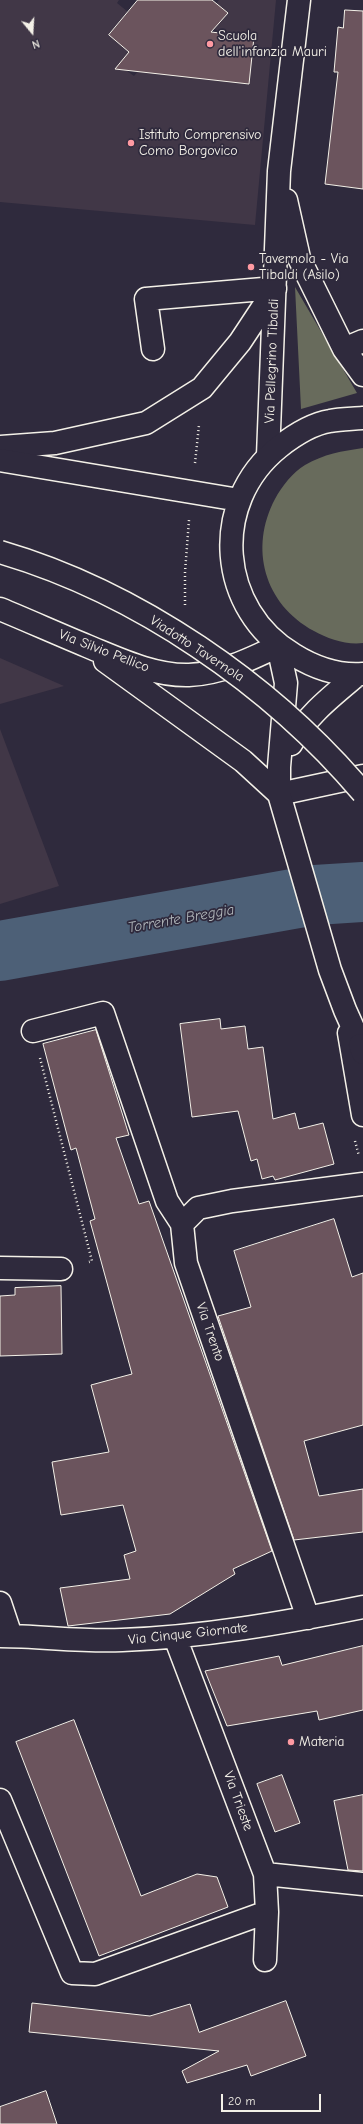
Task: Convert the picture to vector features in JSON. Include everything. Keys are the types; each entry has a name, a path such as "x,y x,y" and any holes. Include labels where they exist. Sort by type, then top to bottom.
{"main road":[{"name":"Via Pellegrino Tibaldi","path":"268,456 279,171 299,0"},
{"name":"Via Pellegrino Tibaldi","path":"279,171 299,258 354,345 363,375"},
{"path":"153,349 146,299 275,288"},
{"path":"0,447 55,443 146,423 202,388 240,342 275,288"},
{"path":"360,675 333,672 310,665 278,646 258,625 239,592 231,556 232,527 239,500 251,476 268,456 294,435 329,421 363,418"},
{"path":"0,460 239,500"},
{"name":"Viadotto Tavernola","path":"0,552 53,570 93,588 163,625 205,652 274,702 314,739 363,793"},
{"name":"Via Silvio Pellico","path":"0,609 118,658 153,670 174,674 190,674 220,669 255,657 278,646"},
{"path":"78,642 243,761 279,794"},
{"path":"278,646 286,683 279,767 279,794 330,970 362,1049"},
{"path":"279,767 297,732 322,704 360,675"},
{"path":"279,794 363,776"},
{"path":"345,1010 363,1115"},
{"path":"33,1031 103,1013 168,1201 182,1224 198,1208 232,1201 363,1184"},
{"name":"Via Trento","path":"182,1224 186,1263 308,1618"},
{"path":"0,1268 61,1269"},
{"name":"Via Cinque Giornate","path":"0,1603 6,1636 120,1640 175,1637 238,1630 363,1607"},
{"name":"Via Trieste","path":"175,1637 265,1874 267,1912 265,1960"},
{"path":"0,1800 72,1973 95,1974 267,1912"},
{"path":"265,1874 363,1884"}],"path":[{"path":"184,613 186,597 185,572 202,388"},
{"path":"33,1031 92,1261 61,1269"}],"shaded area":[{"name":"Istituto Comprensivo Como Borgovico","path":"0,0 119,0 117,3 128,12 109,35 129,52 119,65 134,76 164,41 225,34 214,29 227,13 216,4 219,0 276,0 255,225 0,202"},
{"path":"0,658 64,686 0,704"},
{"path":"0,729 59,886 0,904"}],"green space":[{"path":"295,287 357,393 301,409"},
{"path":"363,448 363,643 350,643 325,637 314,631 297,620 283,606 273,590 266,573 263,555 263,536 267,518 275,499 284,484 296,471 312,461 326,456"}],"building":[{"name":"Scuola dell'infanzia Mauri","path":"138,0 212,0 228,13 211,32 254,37 249,84 115,69 129,52 109,35"},
{"path":"345,10 363,11 363,189 325,184 338,72 334,72 338,27 343,28"},
{"path":"220,1019 221,1029 245,1026 248,1049 263,1047 273,1119 295,1113 299,1129 323,1123 334,1164 275,1180 273,1176 262,1179 257,1159 251,1161 238,1111 192,1117 180,1024"},
{"path":"96,1030 129,1135 116,1138 139,1204 149,1201 272,1551 233,1569 235,1574 170,1614 68,1626 60,1588 130,1579 124,1555 136,1551 123,1505 61,1515 52,1462 109,1452 91,1385 132,1374 90,1221 95,1219 76,1148 71,1150 43,1044"},
{"path":"334,1219 352,1277 363,1273 363,1425 304,1441 319,1496 363,1489 363,1532 294,1540 218,1316 251,1307 234,1251"},
{"path":"61,1286 62,1354 0,1356 0,1296 15,1295 15,1288"},
{"path":"363,1646 363,1710 319,1720 317,1711 227,1726 205,1671 279,1656 282,1665"},
{"path":"74,1720 141,1896 197,1874 217,1877 228,1907 99,1956 16,1742"},
{"path":"282,1775 300,1823 275,1832 257,1784"},
{"path":"363,1795 363,1871 348,1870 334,1801"},
{"path":"286,2001 306,2056 251,2076 247,2065 187,2083 182,2071 219,2051 29,2032 32,2003 150,2016 190,2004 199,2032"},
{"path":"46,2091 57,2124 0,2124 0,2107"}],"waterway":[{"name":"Torrente Breggia","path":"0,951 315,895 363,892"}],"place":[{"name":"Scuola dell'infanzia Mauri","path":"210,44"},
{"name":"Istituto Comprensivo Como Borgovico","path":"131,143"},
{"name":"Tavernola - Via Tibaldi (Asilo)","path":"251,267"},
{"name":"Materia","path":"291,1742"}]}
